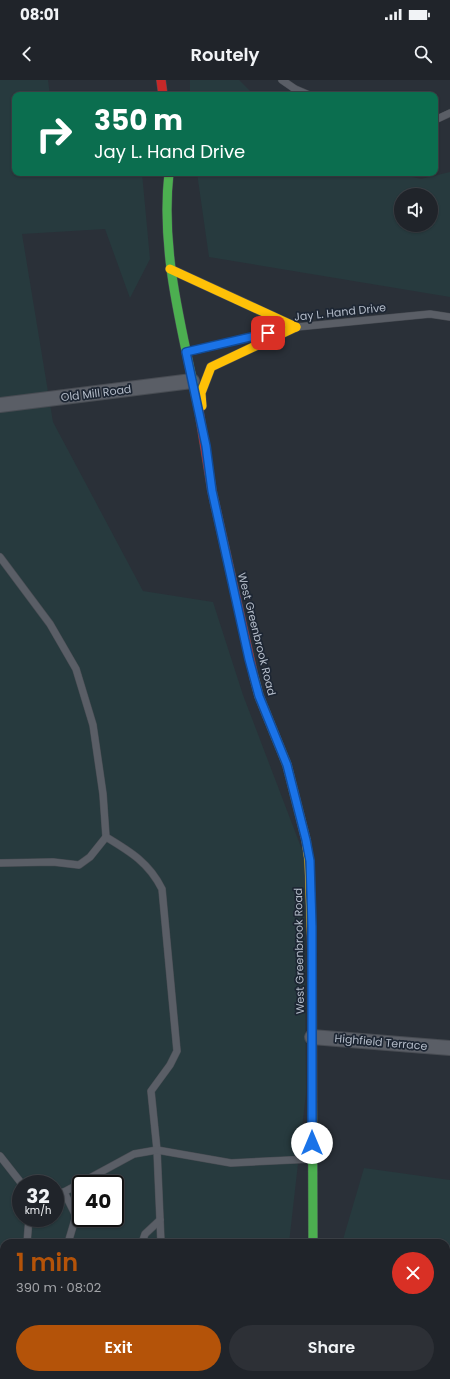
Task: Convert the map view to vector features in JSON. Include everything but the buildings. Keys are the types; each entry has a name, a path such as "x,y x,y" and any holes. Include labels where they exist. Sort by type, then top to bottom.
{"street":[{"path":"162,80 163,92"},
{"name":"West Greenbrook Road","path":"169,176 166,201 170,269 206,446 212,491 249,659 259,696 287,765 310,861 312,927 313,1239"},
{"path":"170,269 296,327"},
{"path":"206,446 201,393 211,367 296,327"},
{"name":"Old Mill Road","path":"0,405 192,381"},
{"name":"Highfield Terrace","path":"312,1036 450,1048"}],"lane":[{"path":"282,80 302,92"},
{"path":"438,119 450,113"},
{"name":"Jay L. Hand Drive","path":"186,352 296,327 430,314 450,316"},
{"path":"0,557 50,624 76,669 93,725 103,794 106,837 90,857 79,865 53,862 0,863"},
{"path":"106,837 137,856 155,874 162,889 177,1051 170,1065 151,1091 157,1150 160,1239"},
{"path":"69,1239 76,1216 64,1192 134,1154 157,1150 231,1163 312,1159"},
{"path":"0,1156 15,1175"},
{"path":"143,1239 145,1234 160,1220"},
{"path":"27,1239 29,1227"}],"green space":[{"path":"0,80 48,80 50,92 12,92 12,176 142,176 150,259 130,298 105,229 22,234 53,422 143,591 213,602 243,695 304,855 306,1093 289,1239 0,1239"},
{"path":"190,80 239,80 251,92 190,92"},
{"path":"450,172 450,297 209,257 197,176 408,176 421,179"},
{"path":"364,1168 450,1180 450,1239 343,1239"}],"traffic: fast":[{"path":"169,176 167,203 170,263 180,323 199,411"},
{"path":"312,951 313,1239"}],"traffic: slow":[{"path":"170,269 296,327"},
{"path":"202,406 201,393 211,367 296,327"},
{"path":"254,677 259,696 287,765 306,840 309,861 312,951"}],"traffic: jam":[{"path":"161,80 163,92"},
{"path":"199,411 212,491 254,677"}],"route":[{"path":"268,333 186,352 206,446 212,491 249,659 259,696 287,765 310,861 312,927 312,1143"}]}
